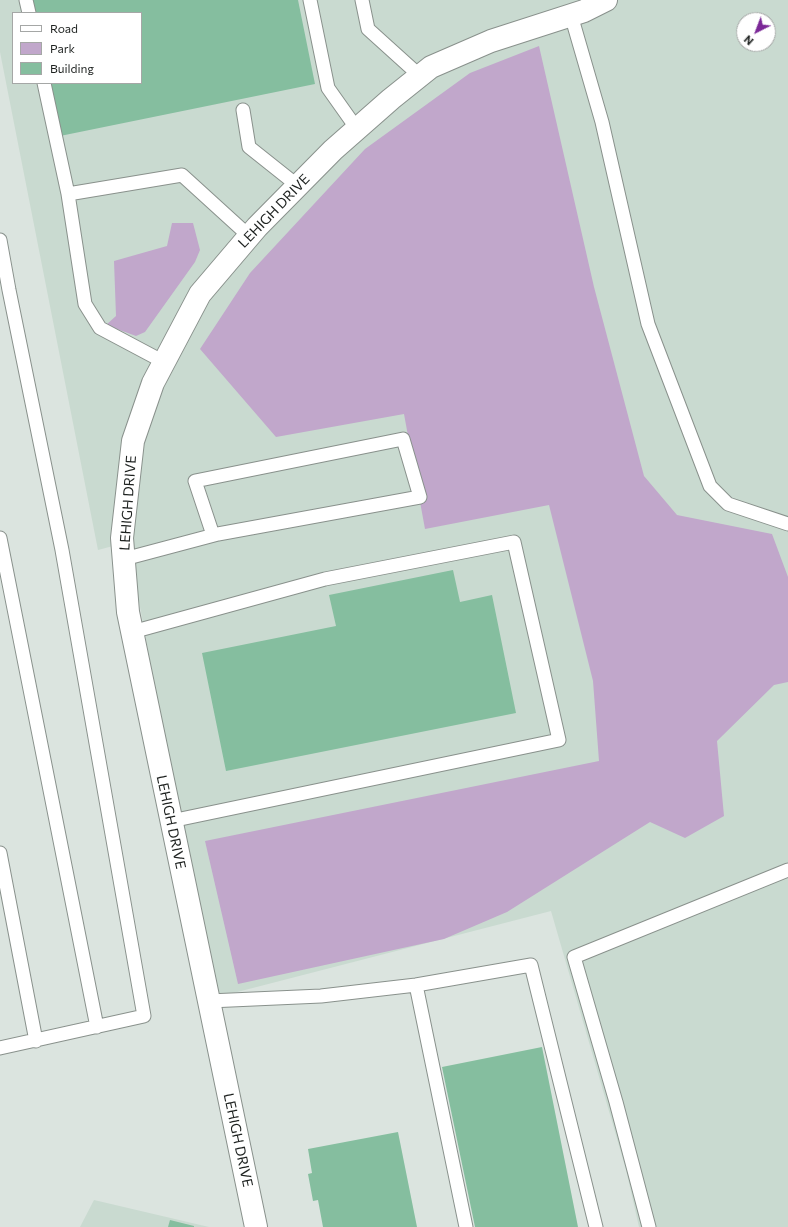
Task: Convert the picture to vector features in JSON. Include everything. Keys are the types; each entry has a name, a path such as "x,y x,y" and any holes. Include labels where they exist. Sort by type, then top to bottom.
{"street":[{"name":"LEHIGH DRIVE","path":"256,1227 128,612 122,538 133,441 153,382 200,294 249,236 333,150 391,99 431,67 491,41 584,11 606,0"}],"lane":[{"path":"26,0 28,12"},
{"path":"310,0 328,88 357,129"},
{"path":"362,0 368,29 420,76"},
{"path":"571,15 602,122 648,324 710,486 728,504 788,524"},
{"path":"44,84 68,194 85,304 100,328 164,362"},
{"path":"243,110 249,147 298,186"},
{"path":"68,194 182,174 249,236"},
{"path":"0,240 62,550 144,1016 0,1048"},
{"path":"124,559 212,535 420,497 403,439 195,481 212,535"},
{"path":"0,538 97,1027"},
{"path":"132,632 325,579 514,542 559,740 171,821"},
{"path":"0,853 36,1040"},
{"path":"649,1227 616,1102 574,957 788,870"},
{"path":"209,1001 321,996 416,985 531,965 596,1227"},
{"path":"416,985 466,1227"}],"shaded area":[{"path":"0,0 788,0 788,1227 639,1227 626,1170 551,911 214,998 128,542 98,550 0,52"},
{"path":"94,1200 209,1227 80,1227"}],"green space":[{"path":"539,46 594,287 644,476 677,515 772,534 788,577 788,682 774,685 717,741 724,816 685,838 650,822 507,912 444,939 238,984 205,841 599,761 593,681 549,505 425,529 404,414 276,437 200,349 250,273 365,149 470,73"},
{"path":"172,223 193,223 200,250 195,262 145,332 136,336 106,325 116,316 114,261 167,246"}],"building":[{"path":"32,0 298,0 315,84 60,136 49,84 142,84 142,12 35,12"},
{"path":"453,570 460,602 492,595 516,713 226,771 202,653 336,626 329,595"},
{"path":"542,1047 578,1227 475,1227 442,1067"},
{"path":"398,1132 417,1227 323,1227 318,1200 313,1201 308,1174 312,1173 308,1149"},
{"path":"170,1220 194,1226 194,1227 168,1227"}]}
